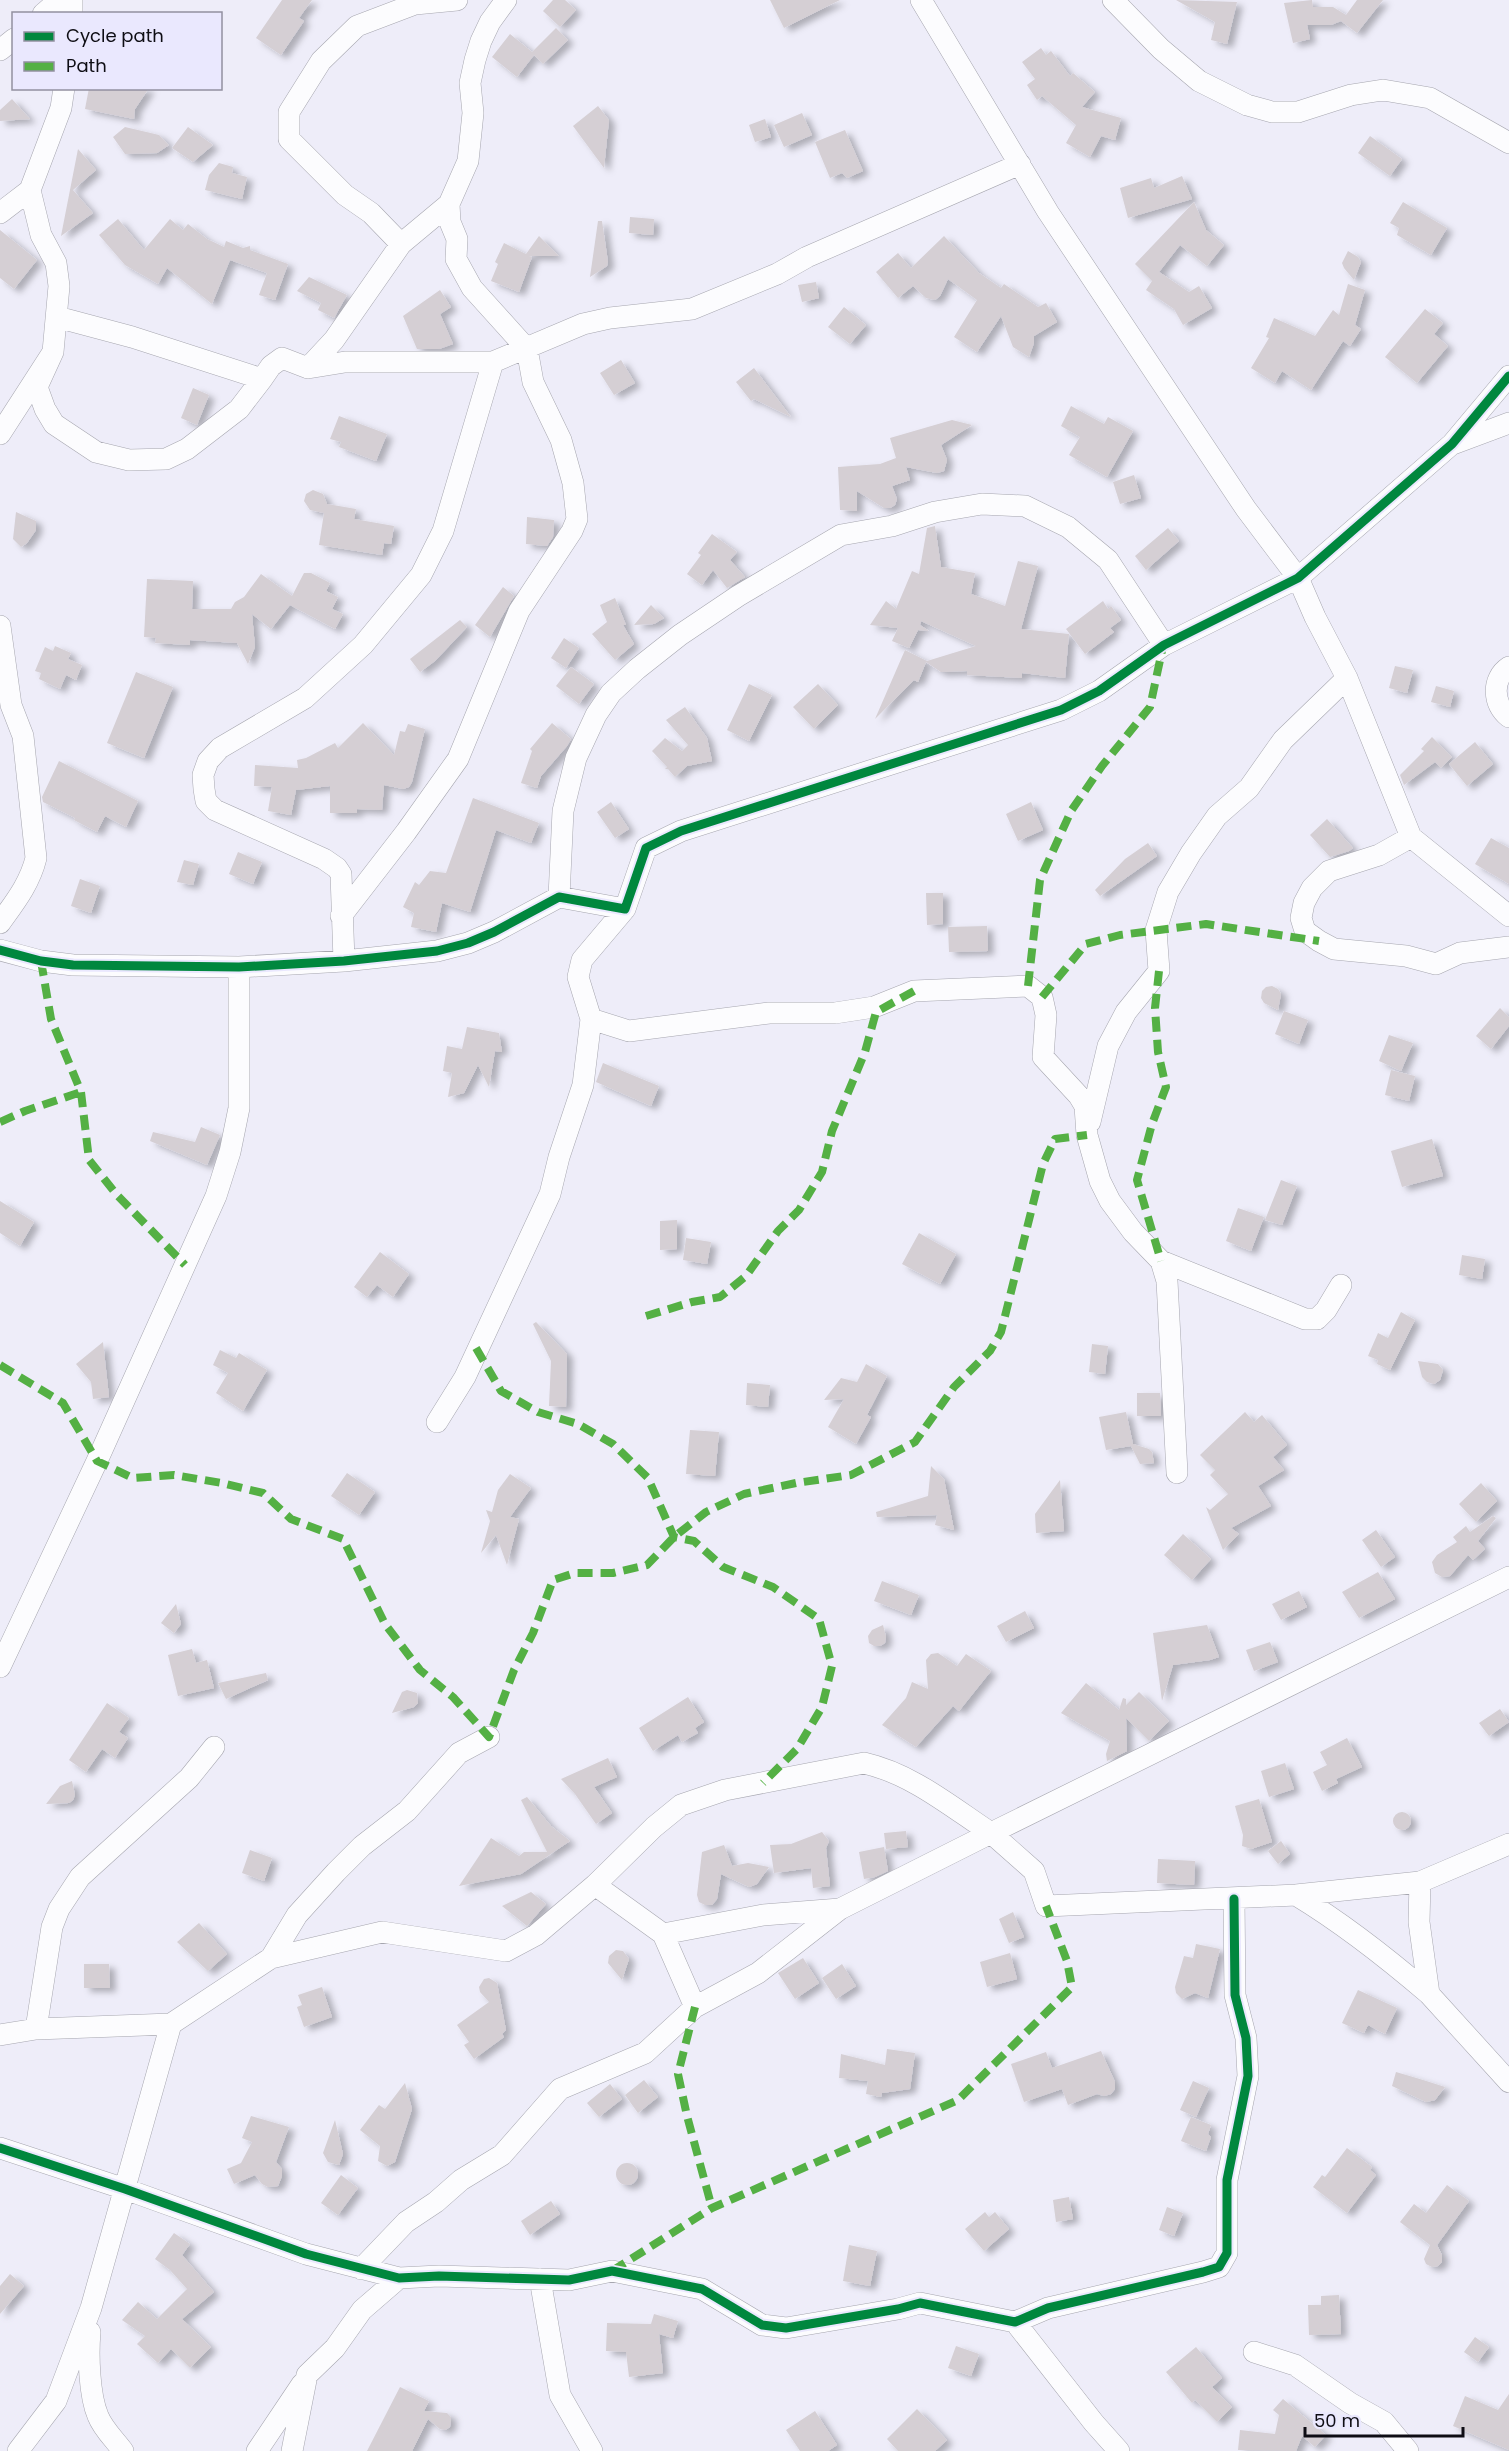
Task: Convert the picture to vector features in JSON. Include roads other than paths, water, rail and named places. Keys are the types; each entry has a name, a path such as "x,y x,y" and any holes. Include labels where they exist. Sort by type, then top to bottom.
{"street":[{"path":"45,12 59,0"},
{"path":"401,244 370,213 345,195 289,139 289,112 321,61 357,26 415,4 457,0"},
{"path":"308,368 334,340 401,244 449,204 468,161 473,113 470,83 475,60 490,22 506,0"},
{"path":"921,0 1048,212 1246,509 1298,578 1315,617 1347,678 1411,837 1509,916"},
{"path":"1113,0 1161,48 1199,81 1247,105 1272,112 1298,112 1350,95 1383,90 1430,98 1509,143"},
{"path":"0,50 12,41"},
{"path":"0,213 30,190 62,108 64,90"},
{"path":"30,190 41,235 56,263 59,286 53,352 37,387 45,409 54,424 96,452 129,460 166,459 187,449 239,409 270,366 282,358 308,368 345,362 493,362 584,324 610,318 692,309 777,274 807,257 1020,164"},
{"path":"341,916 406,832 458,759 519,611 572,531 577,519 573,483 561,440 533,382 527,349 472,288 456,259 457,239 450,222 449,204"},
{"path":"57,317 132,338 262,380"},
{"path":"0,434 53,352"},
{"path":"344,961 340,874 337,868 324,859 215,810 206,801 202,775 208,761 220,748 314,691 363,645 421,575 443,531 493,362"},
{"path":"437,1422 465,1377 550,1194 559,1157 583,1085 591,1019 578,977 582,960 625,909 646,848 681,831 1061,710 1099,691 1164,645 1298,578 1452,444 1509,376"},
{"path":"1452,444 1509,423"},
{"path":"559,897 563,811 576,758 592,724 611,693 680,635 738,596 841,535 892,526 935,512 982,504 1025,506 1068,527 1108,560 1164,645"},
{"path":"0,626 11,705 23,736 36,858 30,878 0,923"},
{"path":"1509,668 1502,672 1495,685 1497,700 1509,717"},
{"path":"1087,1135 1108,1046 1126,1012 1159,971 1156,930 1168,892 1217,816 1249,788 1283,740 1347,678"},
{"path":"1411,837 1371,858 1329,872 1312,888 1304,903 1301,918 1305,931 1334,949 1406,956 1436,964 1460,953 1509,947"},
{"path":"0,950 41,961 73,965 239,967 344,961 437,951 468,944 559,897 625,909"},
{"path":"0,1667 97,1461 216,1196 230,1152 238,1108 239,967"},
{"path":"591,1019 629,1031 769,1013 864,1009 914,991 1028,986 1042,997 1046,1015 1043,1057 1079,1096 1085,1106 1087,1135 1100,1181 1110,1202 1133,1232 1161,1261 1305,1319 1317,1319 1326,1310 1341,1285"},
{"path":"1161,1261 1167,1281 1177,1473"},
{"path":"361,2269 406,2222 436,2202 461,2180 502,2155 560,2089 645,2053 695,2007 758,1973 840,1909 1509,1577"},
{"path":"271,1958 297,1915 336,1872 362,1846 407,1811 459,1753 489,1737"},
{"path":"36,2029 52,1927 69,1894 80,1877 189,1778 214,1747"},
{"path":"0,2035 36,2029 171,2024 271,1958 382,1932 506,1951 536,1935 595,1886 654,1827 681,1805 725,1790 864,1763 885,1768 909,1779 991,1833 1034,1871 1046,1906 1234,1899 1420,1882 1509,1844"},
{"path":"1420,1882 1419,1922 1429,1994"},
{"path":"595,1886 663,1934 695,2007"},
{"path":"1296,1895 1343,1924 1429,1994 1509,2082"},
{"path":"0,2148 125,2189 306,2254 399,2278 439,2276 569,2280 612,2271 702,2289 762,2325 772,2328 786,2328 908,2308 920,2303 1015,2322 1048,2308 1219,2267 1227,2253 1227,2180 1248,2076 1246,2038 1235,1995 1234,1899"},
{"path":"663,1934 763,1915 840,1909"},
{"path":"18,2451 56,2401 91,2308 171,2024"},
{"path":"257,2451 307,2375 335,2348 362,2310 399,2278"},
{"path":"540,2279 560,2394 592,2451"},
{"path":"91,2308 88,2358 94,2404 98,2417 123,2451"},
{"path":"1015,2322 1094,2423 1119,2451"},
{"path":"1254,2352 1295,2365 1350,2403 1384,2422 1408,2451"},
{"path":"292,2451 307,2375"}]}
